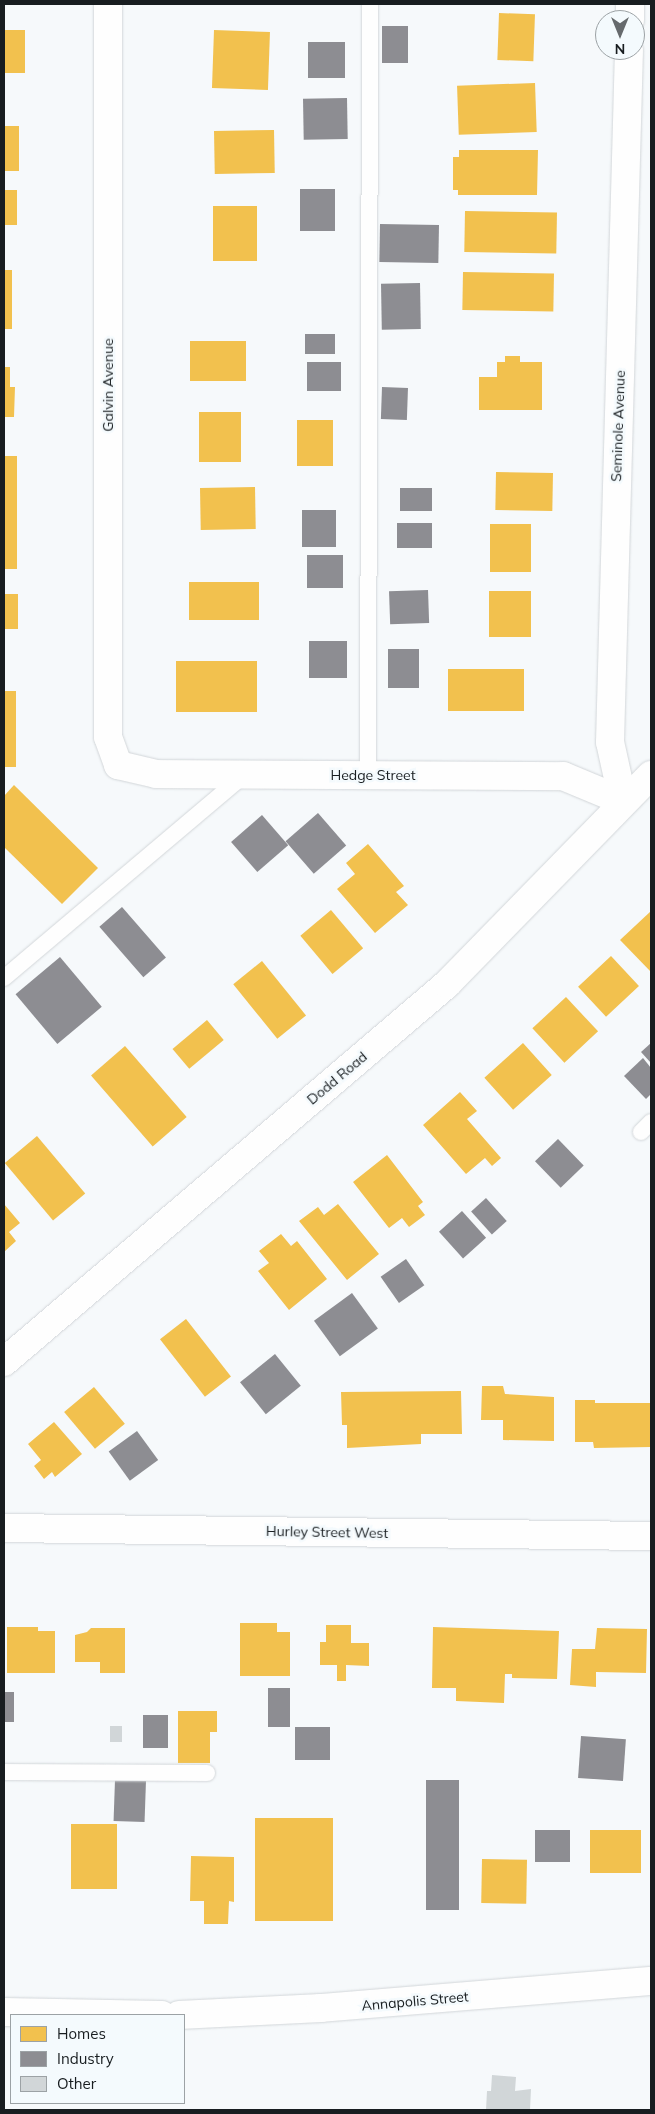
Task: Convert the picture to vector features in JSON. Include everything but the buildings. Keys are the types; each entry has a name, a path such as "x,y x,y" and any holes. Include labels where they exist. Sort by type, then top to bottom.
{"street":[{"name":"Galvin Avenue","path":"108,4 108,738 118,765"},
{"name":"Seminole Avenue","path":"624,801 610,742 629,60"},
{"name":"Hedge Street","path":"118,765 156,774 563,776 624,801"},
{"name":"Dodd Road","path":"4,1362 447,984 651,774"},
{"name":"Hurley Street West","path":"4,1528 651,1536"},
{"name":"Annapolis Street","path":"185,2015 321,2008 651,1981"},
{"path":"4,2012 109,2014"}],"lane":[{"path":"368,775 370,4"},
{"path":"4,978 244,774"},
{"path":"4,1772 207,1773"}]}
